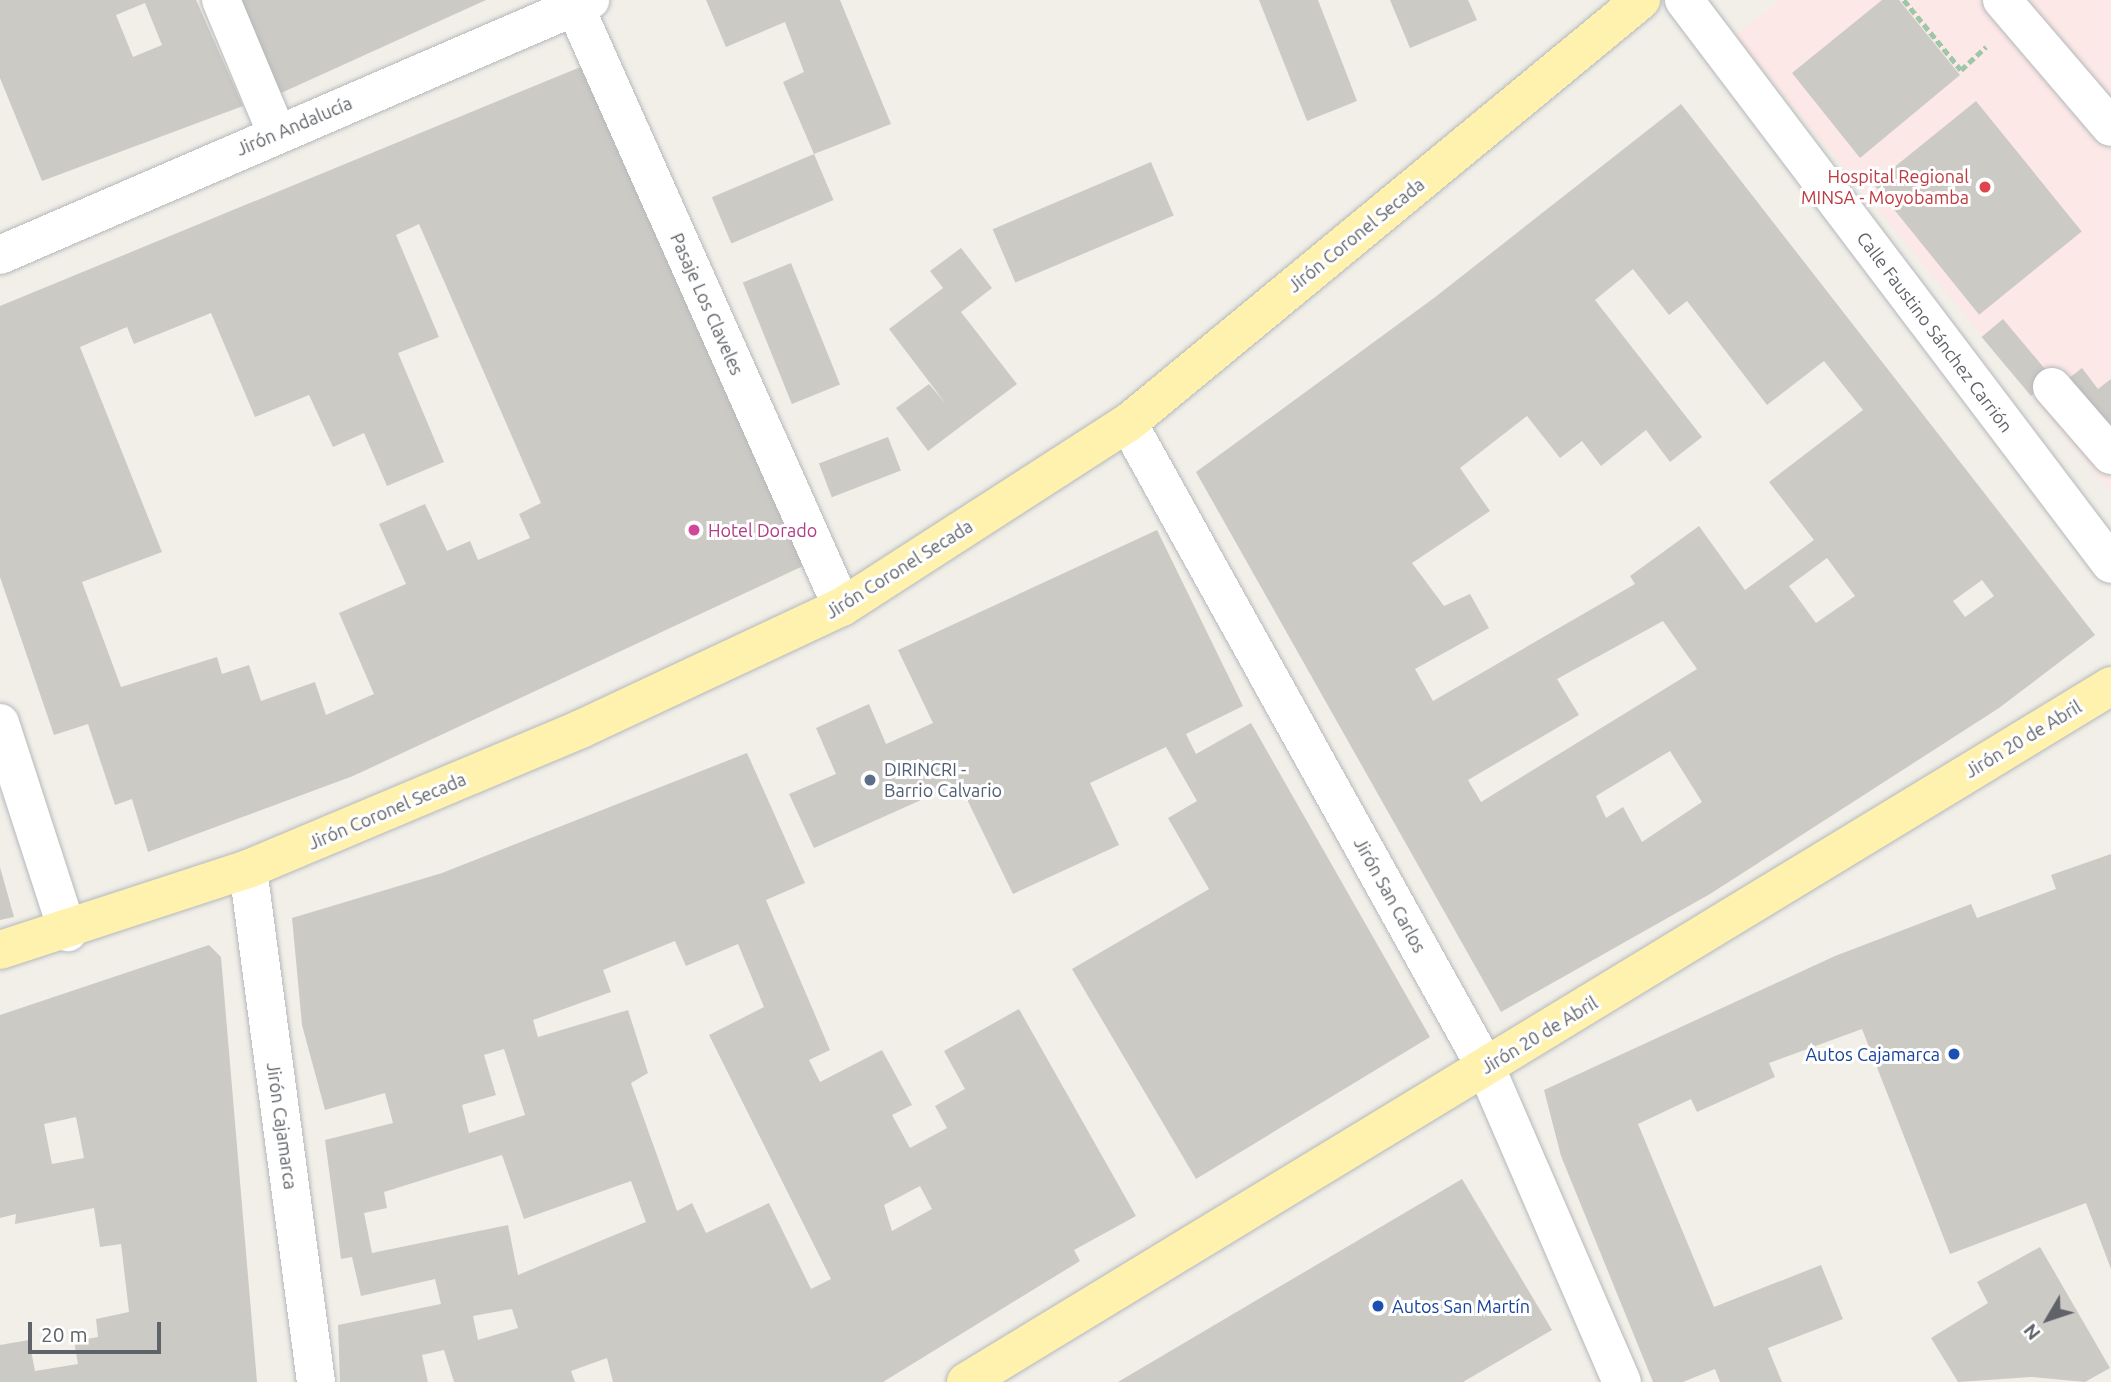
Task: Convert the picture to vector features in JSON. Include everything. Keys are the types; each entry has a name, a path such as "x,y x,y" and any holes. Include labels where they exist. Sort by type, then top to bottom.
{"main road":[{"name":"Jirón Coronel Secada","path":"0,950 68,932 248,869 581,729 842,607 1128,423 1641,0"},
{"name":"Jirón 20 de Abril","path":"966,1382 1486,1068 2111,685"}],"street":[{"path":"221,0 277,134"},
{"name":"Calle Faustino Sánchez Carrión","path":"1684,0 2111,564"},
{"path":"2002,0 2111,127"},
{"name":"Jirón Andalucía","path":"0,256 579,2"},
{"name":"Pasaje Los Claveles","path":"579,2 842,607"},
{"path":"2052,387 2111,456"},
{"name":"Jirón San Carlos","path":"1128,423 1486,1068 1622,1382"},
{"path":"0,723 68,932"},
{"name":"Jirón Cajamarca","path":"248,869 316,1382"}],"path":[{"path":"1903,0 1961,70"}],"shaded area":[{"name":"Hospital Regional MINSA - Moyobamba","path":"1780,0 2111,0 2111,492 1735,36"}],"building":[{"path":"0,0 196,0 243,106 42,181 0,78","holes":["145,3 162,45 133,57 116,15"]},
{"path":"238,0 486,0 281,93"},
{"path":"706,0 840,0 891,124 814,154 783,82 804,72 785,22 726,47"},
{"path":"1259,0 1318,0 1357,101 1307,121"},
{"path":"1390,0 1468,0 1477,20 1410,48"},
{"path":"1882,0 1899,0 1960,75 1860,158 1792,73"},
{"path":"583,66 803,566 353,776 148,852 132,799 115,805 88,724 54,735 0,577 0,306","holes":["419,224 541,503 519,514 530,538 478,560 470,541 447,551 425,504 379,524 406,584 339,613 374,694 326,715 315,682 261,701 249,665 222,674 217,657 121,687 82,582 162,552 80,347 127,327 134,344 211,313 255,417 309,395 333,447 364,433 387,486 444,462 398,353 439,337 396,235"]},
{"path":"1976,101 2082,232 1979,315 1873,184"},
{"path":"1681,104 2095,635 1999,708 1710,894 1501,1012 1196,472 1434,298","holes":["1633,269 1669,315 1687,301 1767,405 1824,361 1863,410 1769,482 1814,540 1745,590 1699,526 1630,576 1635,584 1433,701 1415,669 1489,628 1470,594 1444,606 1412,563 1490,511 1460,468 1527,416 1560,458 1582,441 1601,466 1646,430 1670,462 1702,437 1595,300","1827,558 1855,596 1816,623 1789,586","1982,580 1994,596 1965,617 1953,601","1663,621 1697,669 1481,802 1468,780 1579,715 1557,679","1670,751 1702,802 1642,842 1623,807 1606,818 1596,796"]},
{"path":"814,154 834,200 731,243 712,197"},
{"path":"1151,162 1174,215 1015,283 993,229"},
{"path":"961,248 992,288 961,312 1017,384 928,451 896,408 929,384 946,404 889,329 943,288 930,271"},
{"path":"791,263 840,384 792,404 743,282"},
{"path":"2003,319 2052,378 2031,396 1982,337"},
{"path":"2082,368 2098,389 2111,379 2111,441 2064,382"},
{"path":"888,437 901,471 832,497 819,464"},
{"path":"1157,530 1243,706 1186,734 1196,754 1251,723 1430,1037 1196,1179 1072,969 1209,889 1168,818 1197,801 1166,747 1090,783 1119,845 1013,894 959,783 814,848 789,794 836,774 816,728 869,704 886,744 933,723 898,650"},
{"path":"747,753 805,883 766,900 830,1050 809,1060 820,1082 882,1050 912,1105 892,1115 910,1148 947,1128 935,1106 965,1089 944,1051 1019,1009 1136,1216 1074,1250 1080,1261 883,1382 613,1382 607,1358 571,1371 575,1382 454,1382 444,1350 422,1355 428,1382 340,1382 338,1325 441,1304 435,1279 361,1296 352,1257 341,1259 325,1140 393,1123 385,1093 325,1110 302,1025 292,918 442,873","holes":["675,941 686,966 738,944 764,1007 709,1035 831,1279 811,1289 769,1203 706,1233 692,1203 677,1211 631,1083 648,1073 628,1010 538,1037 533,1020 611,992 603,970","504,1049 525,1115 469,1133 462,1105 496,1095 484,1055","502,1155 524,1219 631,1181 646,1222 518,1275 508,1225 372,1253 364,1213 387,1208 384,1192","920,1186 932,1209 892,1231 884,1205","512,1309 518,1328 478,1340 473,1316"]},
{"path":"2111,854 2111,1269 2086,1203 1950,1254 1862,1029 1769,1063 1775,1077 1697,1112 1691,1099 1638,1124 1714,1307 1821,1265 1843,1319 1768,1348 1782,1382 1720,1382 1715,1369 1683,1382 1653,1382 1561,1156 1544,1090 1835,956 1971,904 1977,918 2056,889 2051,875"},
{"path":"0,867 14,917 0,920"},
{"path":"209,945 221,957 257,1382 0,1382 0,1345 29,1340 35,1371 78,1364 74,1341 98,1337 96,1319 129,1312 121,1244 100,1247 94,1208 15,1224 16,1214 0,1218 0,1015","holes":["76,1117 84,1158 52,1164 44,1124"]},
{"path":"1462,1179 1552,1330 1463,1382 1118,1382"},
{"path":"2040,1247 2110,1368 2085,1382 2031,1377 1958,1382 1931,1338 1988,1303 1977,1282"}],"place":[{"name":"Hospital Regional MINSA - Moyobamba","path":"1985,187"},
{"name":"Hotel Dorado","path":"694,530"},
{"name":"DIRINCRI - Barrio Calvario","path":"870,780"},
{"name":"Autos Cajamarca","path":"1954,1054"},
{"name":"Autos San Martín","path":"1378,1306"}]}
